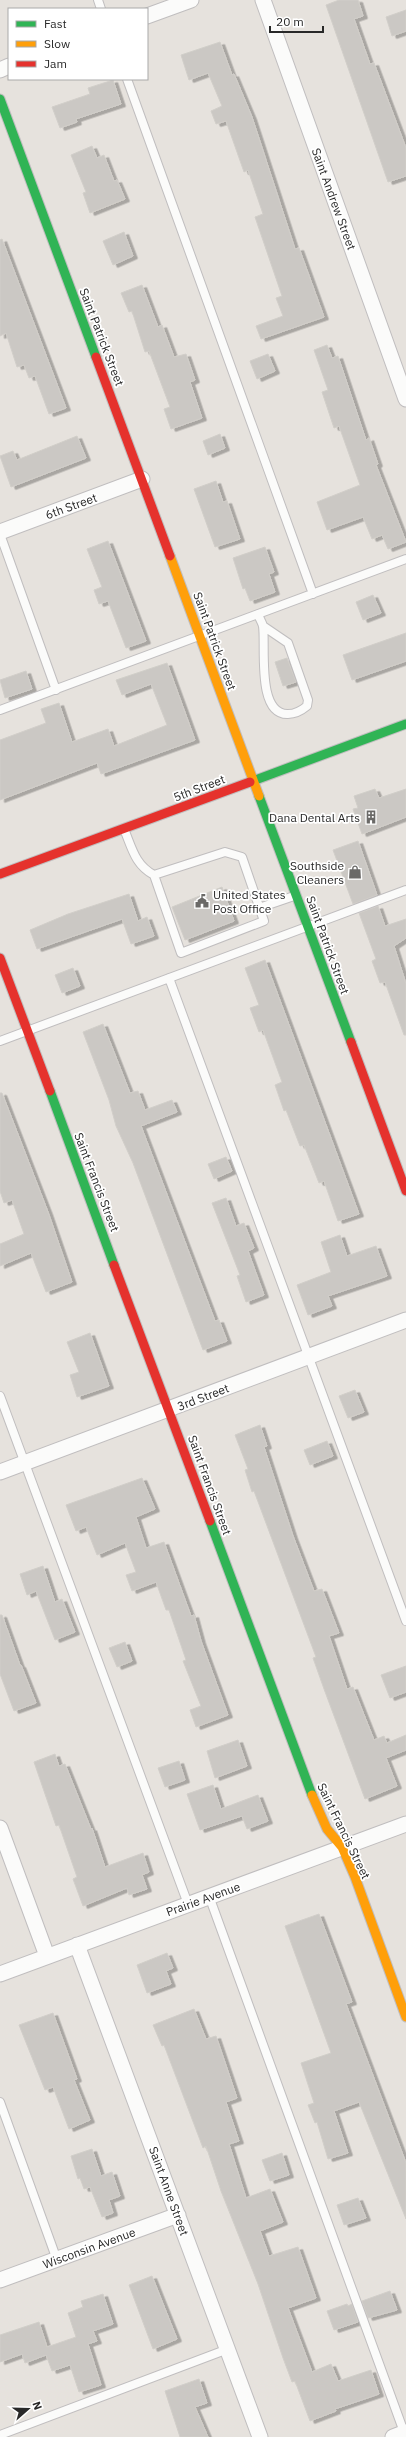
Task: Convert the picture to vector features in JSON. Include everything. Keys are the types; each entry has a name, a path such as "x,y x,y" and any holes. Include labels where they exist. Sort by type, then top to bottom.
{"main road":[{"name":"Saint Patrick Street","path":"0,99 406,1191"},
{"name":"5th Street","path":"0,874 406,724"},
{"name":"Saint Francis Street","path":"0,958 315,1803 327,1829 342,1847 355,1877 406,2017"}],"street":[{"path":"148,16 191,0"},
{"name":"Saint Andrew Street","path":"263,0 403,383 406,399"},
{"name":"6th Street","path":"0,533 142,479"},
{"name":"3rd Street","path":"0,1472 406,1320"},
{"name":"Prairie Avenue","path":"0,1974 406,1824"},
{"path":"0,1828 47,1956"},
{"name":"Saint Anne Street","path":"77,1945 260,2437"},
{"name":"Wisconsin Avenue","path":"0,2280 178,2215"}],"lane":[{"path":"126,80 313,594"},
{"path":"0,533 56,690"},
{"path":"0,710 406,559"},
{"path":"258,614 263,626 263,665 269,697 276,711 284,714 294,714 307,706 308,700 292,650 282,638 263,626"},
{"path":"124,829 136,861 144,870 154,875 181,953 264,921 242,857 236,853 225,852 154,875"},
{"path":"0,1042 406,890"},
{"path":"259,908 296,895"},
{"path":"169,978 307,1357 406,1621"},
{"path":"0,1396 188,1904"},
{"path":"209,1896 402,2435"},
{"path":"0,2102 57,2260"},
{"path":"0,2435 228,2349"}],"building":[{"path":"339,0 358,0 363,16 354,19 370,64 374,63 406,148 406,176 388,182 326,5"},
{"path":"406,10 406,31 392,36 386,17"},
{"path":"220,42 232,75 234,74 252,117 295,249 299,248 324,317 261,339 256,326 283,316 276,298 282,296 255,217 263,214 248,170 244,172 226,121 216,124 211,111 222,106 208,73 189,80 181,55"},
{"path":"113,80 121,104 76,119 77,122 60,128 52,107 90,94 88,88"},
{"path":"92,146 97,158 104,155 114,181 117,180 125,199 90,213 83,193 86,192 71,155"},
{"path":"124,232 133,256 113,265 103,241"},
{"path":"2,239 66,408 49,414 35,376 29,378 24,365 17,367 6,333 0,336 0,240"},
{"path":"142,285 158,327 162,325 174,357 186,354 195,380 190,382 202,418 171,429 164,409 170,407 149,351 145,352 132,311 129,312 121,293"},
{"path":"327,345 332,358 338,356 366,440 369,438 378,464 376,465 406,542 388,549 382,535 372,539 363,517 327,530 317,502 360,485 339,426 334,428 322,392 328,390 314,350"},
{"path":"268,354 275,371 257,379 250,361"},
{"path":"220,434 225,448 208,455 203,441"},
{"path":"77,436 86,458 11,487 0,456 13,451 17,460"},
{"path":"216,481 223,502 227,501 240,539 215,547 194,489"},
{"path":"108,541 146,641 126,648 108,601 99,604 94,590 102,587 87,549"},
{"path":"265,547 274,572 269,574 275,592 250,601 245,588 243,589 233,558"},
{"path":"373,595 381,613 363,620 356,602"},
{"path":"406,633 406,661 352,680 343,655"},
{"path":"287,658 296,682 283,686 275,662"},
{"path":"167,663 195,740 101,774 97,763 0,800 0,740 46,723 41,709 59,703 72,742 108,729 114,746 167,725 151,684 122,695 116,680"},
{"path":"26,671 32,689 5,698 0,680"},
{"path":"375,789 379,798 406,789 406,817 362,834 353,809 358,808 354,796"},
{"name":"Southside Cleaners","path":"358,841 377,895 353,904 333,850"},
{"path":"222,887 234,921 185,940 172,907"},
{"path":"129,894 138,921 147,917 154,936 131,944 122,919 37,949 30,930 68,914"},
{"path":"378,906 385,926 406,919 406,938 394,946 406,984 406,1035 404,1035 385,982 380,983 372,961 376,959 359,913"},
{"path":"265,960 359,1214 338,1221 324,1181 319,1183 304,1145 300,1146 286,1110 284,1111 275,1085 282,1082 263,1030 259,1032 250,1008 259,1005 245,968"},
{"path":"73,968 80,986 62,993 55,975"},
{"path":"103,1024 130,1093 138,1091 145,1110 172,1100 177,1112 141,1126 215,1321 219,1320 227,1341 203,1350 133,1163 116,1126 109,1100 83,1032"},
{"path":"0,1093 2,1093 48,1212 72,1282 46,1292 31,1253 0,1266 0,1244 24,1234 12,1200 4,1203 0,1191"},
{"path":"226,1157 232,1171 214,1179 208,1164"},
{"path":"226,1198 236,1226 244,1223 254,1248 248,1251 264,1295 246,1302 237,1276 240,1275 212,1203"},
{"path":"340,1235 347,1256 376,1246 387,1276 328,1296 332,1306 308,1315 297,1285 331,1272 321,1242"},
{"path":"90,1333 109,1386 77,1397 70,1375 79,1372 67,1342"},
{"path":"355,1390 364,1412 348,1418 339,1396"},
{"path":"260,1425 267,1446 264,1447 293,1536 314,1591 322,1589 339,1633 329,1636 347,1689 353,1687 374,1740 384,1736 387,1743 406,1735 406,1750 386,1758 397,1786 365,1799 313,1658 316,1657 254,1491 252,1492 245,1470 248,1469 235,1435"},
{"path":"327,1441 333,1456 310,1465 304,1450"},
{"path":"142,1478 155,1509 136,1517 146,1548 164,1542 191,1616 194,1615 201,1641 228,1715 196,1727 190,1710 201,1706 183,1661 186,1660 169,1610 166,1610 156,1582 132,1591 126,1575 136,1572 125,1543 97,1555 86,1527 76,1531 66,1505"},
{"path":"43,1566 55,1602 62,1599 75,1632 55,1640 36,1591 27,1595 20,1574"},
{"path":"0,1615 2,1615 20,1665 36,1703 14,1711 0,1674"},
{"path":"125,1642 132,1661 117,1667 109,1648"},
{"path":"406,1666 406,1692 390,1698 381,1675"},
{"path":"238,1740 247,1766 215,1778 207,1751"},
{"path":"55,1754 59,1766 65,1764 91,1829 92,1828 105,1867 143,1853 149,1872 142,1875 147,1889 129,1895 127,1888 83,1906 73,1879 77,1877 59,1825 56,1826 34,1762"},
{"path":"179,1761 185,1780 165,1787 158,1768"},
{"path":"213,1785 221,1809 258,1795 268,1821 247,1829 242,1816 200,1830 187,1794"},
{"path":"319,1914 352,2002 346,2004 406,2163 406,2219 359,2102 334,2111 348,2153 328,2159 317,2122 315,2123 308,2105 314,2103 301,2063 331,2053 285,1926"},
{"path":"167,1953 173,1968 166,1971 171,1984 147,1993 137,1965"},
{"path":"194,2009 206,2039 216,2036 237,2098 226,2102 239,2141 229,2144 246,2198 270,2189 283,2222 260,2231 269,2256 298,2247 316,2298 288,2308 312,2372 331,2364 338,2381 371,2370 379,2394 335,2409 336,2411 310,2421 295,2381 292,2382 258,2284 221,2191 206,2146 203,2148 164,2045 162,2046 153,2025"},
{"path":"53,2013 77,2079 74,2080 90,2120 69,2129 53,2087 45,2090 19,2025"},
{"path":"92,2149 101,2176 112,2172 120,2196 109,2200 113,2213 102,2217 90,2187 84,2189 80,2178 78,2179 71,2156"},
{"path":"282,2153 289,2175 270,2181 262,2160"},
{"path":"358,2198 366,2218 344,2225 337,2205"},
{"path":"152,2276 177,2339 153,2349 129,2285"},
{"path":"390,2291 397,2310 368,2318 362,2301"},
{"path":"103,2294 113,2324 93,2331 97,2341 88,2344 101,2385 79,2392 70,2365 52,2371 46,2355 25,2363 22,2354 0,2362 0,2335 39,2322 47,2347 76,2337 68,2313 83,2307 81,2301"},
{"path":"347,2304 348,2306 352,2304 358,2322 334,2330 327,2311"},
{"path":"199,2379 207,2403 195,2407 208,2437 180,2437 165,2391"}],"traffic: fast":[{"path":"0,99 96,357"},
{"path":"250,782 406,724"},
{"path":"259,796 351,1042"},
{"path":"50,1091 114,1265"},
{"path":"210,1521 312,1795"}],"traffic: slow":[{"path":"170,556 259,796"},
{"path":"312,1795 327,1829 342,1847 355,1877 406,2017"}],"traffic: jam":[{"path":"96,357 170,556"},
{"path":"0,874 250,782"},
{"path":"0,958 50,1091"},
{"path":"351,1042 406,1191"},
{"path":"114,1265 210,1521"}],"place":[{"name":"Dana Dental Arts","path":"371,817"},
{"name":"Southside Cleaners","path":"355,872"},
{"name":"United States Post Office","path":"202,901"}]}
